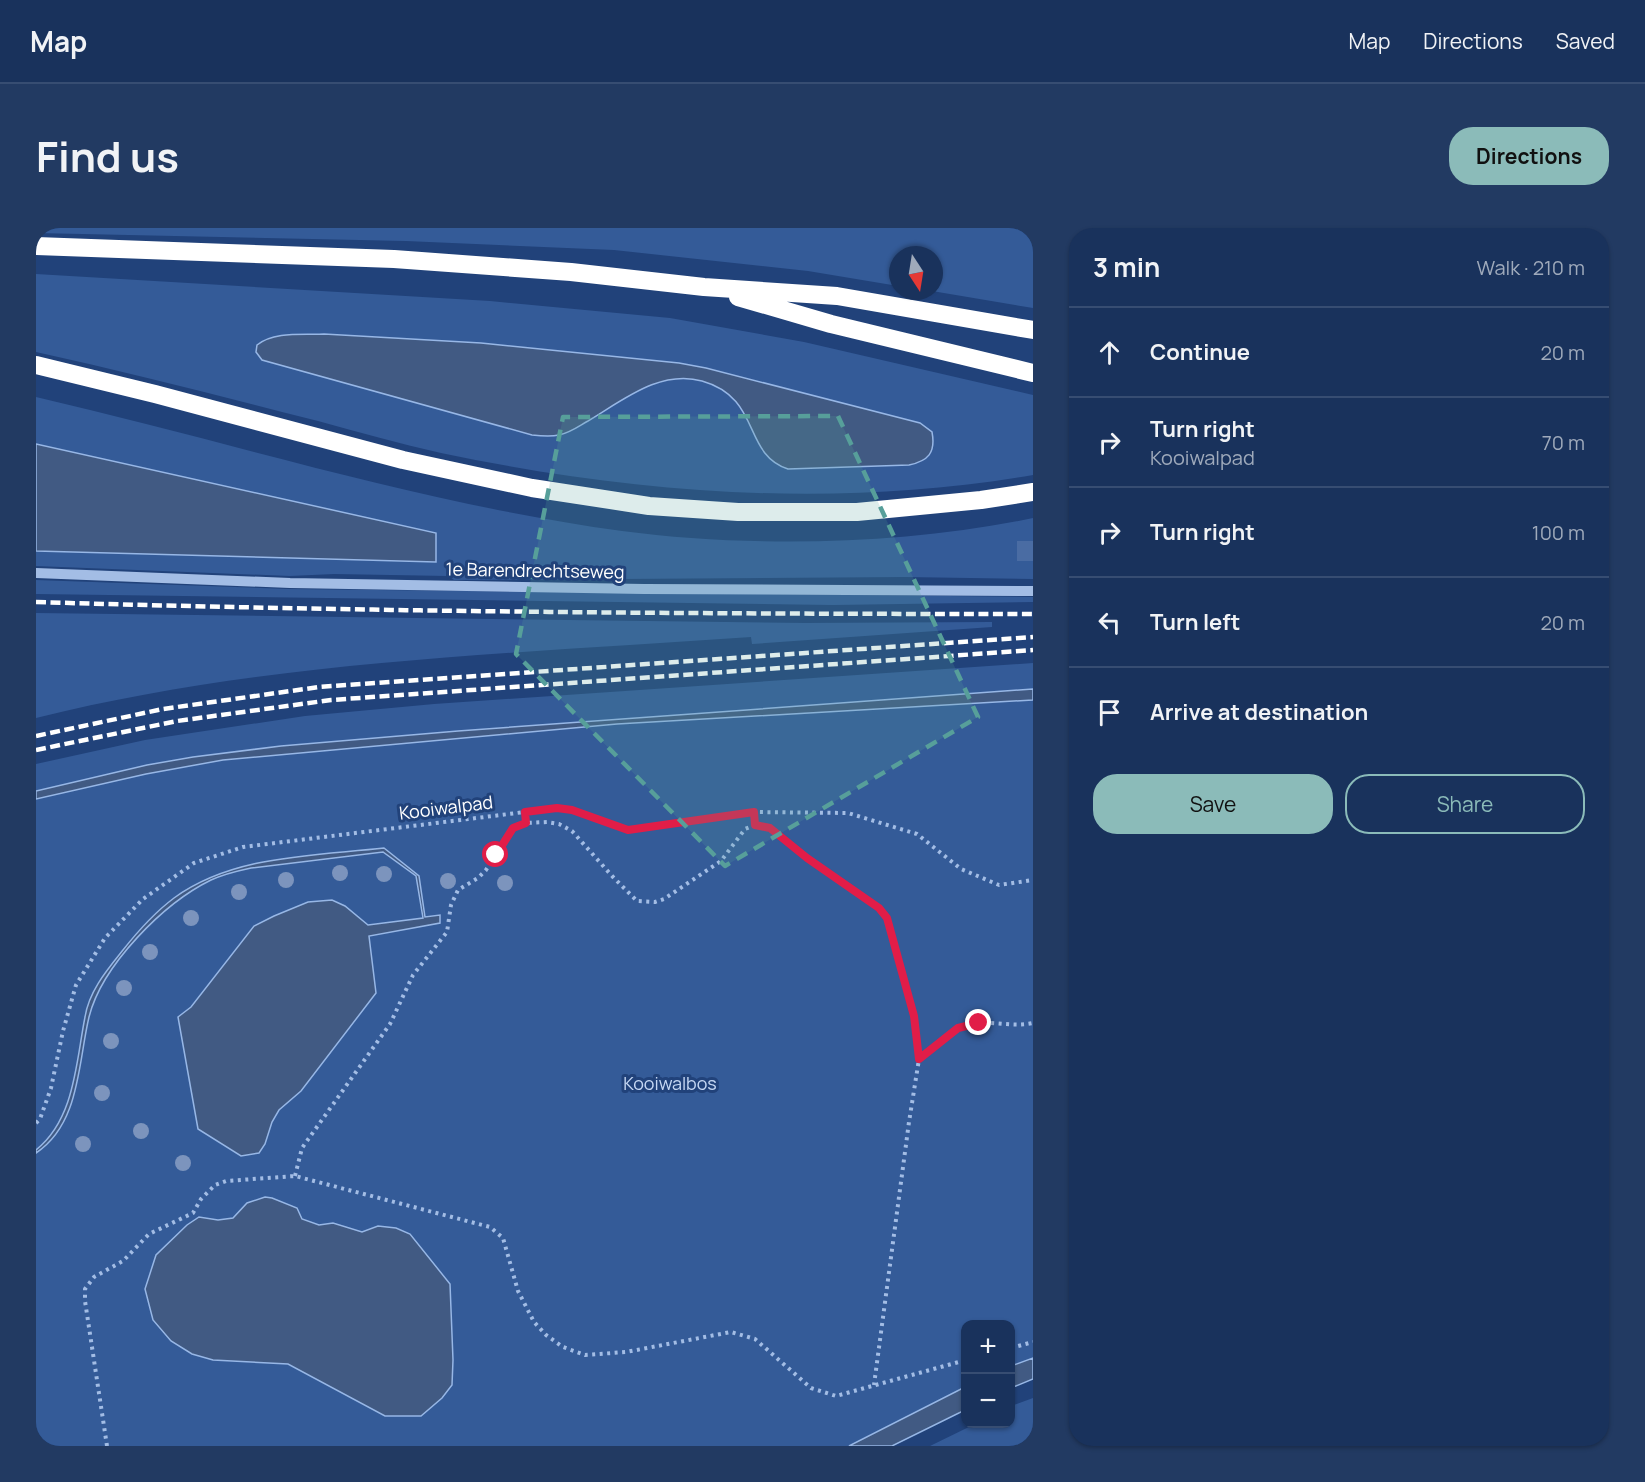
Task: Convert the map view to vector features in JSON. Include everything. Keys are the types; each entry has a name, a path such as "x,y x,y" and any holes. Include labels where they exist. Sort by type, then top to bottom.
{"highway":[{"path":"36,246 394,259 571,272 704,287 837,296 1033,330"},
{"path":"704,287 831,324 1033,373"},
{"path":"36,365 403,460 532,488 650,506 738,512 857,512 981,500 1033,492"}],"lane":[{"name":"1e Barendrechtseweg","path":"36,573 290,583 656,589 1033,591"}],"path":[{"name":"Kooiwalpad","path":"36,1122 40,1119 51,1088 76,985 105,938 143,899 194,863 243,847 557,808 572,810 628,830 754,812 848,813 918,834 961,868 999,885 1033,880"},
{"path":"525,812 526,823"},
{"path":"754,812 755,825"},
{"path":"296,1176 302,1148 390,1024 413,975 447,932 451,905 458,890 478,878 486,870 513,828 526,823 547,822 559,824 572,831 613,877 637,900 644,902 664,899 708,872 721,861 744,829 755,825 770,828 807,858 879,908 887,918 914,1016 919,1059 874,1385"},
{"path":"919,1059 958,1028 979,1023 1024,1025 1033,1023"},
{"path":"107,1446 85,1288 94,1277 123,1262 149,1234 193,1213 201,1199 215,1185 226,1181 296,1176 490,1227 503,1238 518,1291 534,1322 546,1335 563,1347 585,1355 626,1352 731,1332 755,1339 811,1388 836,1396 961,1361"},
{"path":"1015,1347 1033,1342"}],"highlighted area":[{"path":"838,416 978,717 725,866 516,654 563,417"}],"green space":[{"path":"36,228 1033,228 1033,308 943,293 943,246 889,246 889,284 808,271 614,250 406,241 36,233"},
{"path":"36,274 490,301 670,318 804,342 1033,395 1033,475 885,492 811,494 736,492 588,479 426,449 213,394 36,352","holes":["295,335 706,368 920,423 933,438 931,449 924,459 909,465 762,451 748,419 734,398 710,384 692,379 673,380 637,391 571,431 262,360 256,349 257,345 266,339"]},
{"path":"36,397 401,489 474,505 622,531 722,540 828,541 933,534 1033,518 1033,579 905,577 454,580 448,576 334,574 290,576 36,566 36,551 435,533 36,444"},
{"path":"36,580 289,589 1033,597 1033,602 833,605 36,594"},
{"path":"36,613 805,623 992,622 992,627 752,644 751,637 391,662 212,683 36,718"},
{"name":"Kooiwalbos","path":"1033,663 1033,1360 1015,1368 1015,1320 961,1320 961,1392 849,1446 36,1446 36,764 145,740 305,716 434,704"},
{"path":"1033,1398 1033,1446 930,1446 967,1428 1015,1428 1015,1405"}],"shaded area":[{"path":"324,334 481,343 679,363 920,423 932,432 933,445 926,458 909,465 788,469 774,462 764,451 734,400 721,389 702,381 686,378 671,379 642,389 567,433 552,436 532,435 262,360 256,352 257,345 272,338"},
{"path":"36,444 436,533 436,562 36,551"},
{"path":"1033,689 1033,700 617,724 223,760 146,774 36,799 36,791 147,765 281,746"},
{"path":"384,848 419,876 425,917 440,915 440,923 369,936 376,993 301,1091 279,1110 259,1153 241,1156 198,1129 178,1017 191,1007 254,926 308,902 332,900 345,906 368,925 423,918 416,876 383,852 251,868 231,873 193,890 155,920 121,957 96,997 89,1017 79,1073 69,1109 61,1126 50,1141 36,1153 59,1122 72,1089 90,998 105,973 147,922 160,910 197,884 248,865 302,856"},
{"path":"265,1197 297,1208 302,1219 319,1225 333,1223 362,1232 378,1226 396,1228 410,1234 450,1284 452,1385 442,1398 421,1416 385,1416 288,1364 213,1360 192,1354 171,1341 153,1320 145,1289 156,1255 187,1225 199,1217 218,1220 233,1218 247,1203"},
{"path":"1033,1358 1033,1379 1015,1386 1015,1365"},
{"path":"961,1389 961,1412 892,1446 849,1446"}],"building":[{"path":"1017,541 1033,541 1033,561 1017,561"}],"railway":[{"path":"36,602 534,612 1033,614"},
{"path":"36,736 163,709 319,687 1033,637"},
{"path":"36,750 177,721 331,700 1033,650"}],"route":[{"path":"496,855 513,828 526,823 525,812 557,808 572,810 628,830 754,812 755,825 770,828 807,858 879,908 887,918 914,1016 919,1059 958,1028 979,1023"}]}
